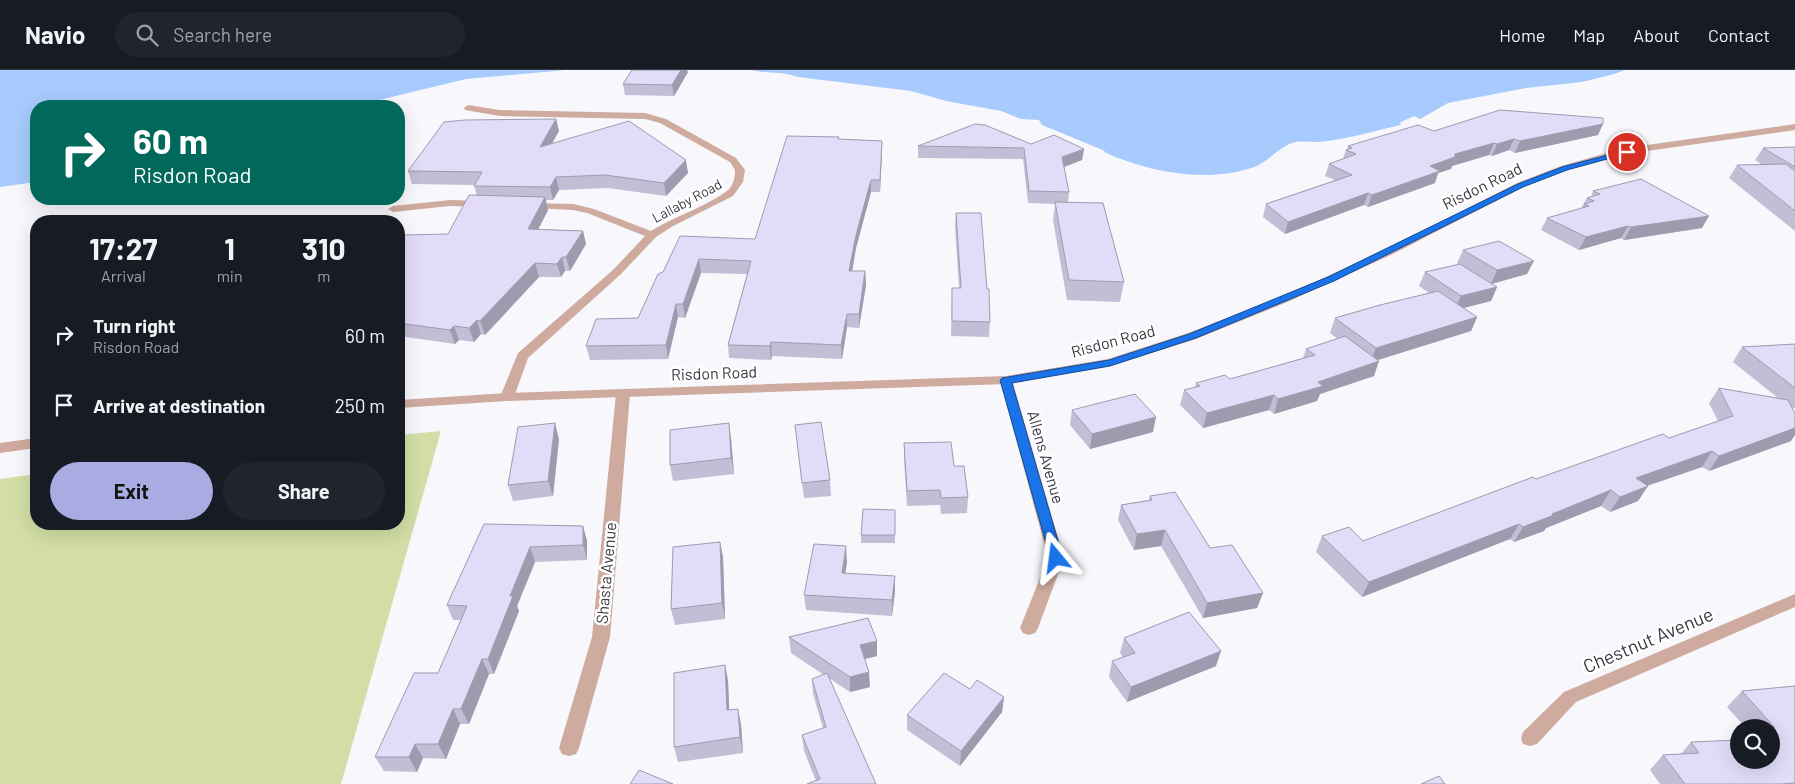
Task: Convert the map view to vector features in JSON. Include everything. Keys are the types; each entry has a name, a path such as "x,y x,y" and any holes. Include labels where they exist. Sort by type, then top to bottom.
{"street":[{"name":"Lallaby Road","path":"468,108 500,113 645,116 663,121 733,160 738,165 740,177 733,192 726,197 669,224 652,235 617,272 522,356 507,397"},
{"name":"Risdon Road","path":"405,404 507,397 1006,380 1110,362 1192,336 1331,279 1513,189 1564,168 1613,154 1640,149 1795,127"},
{"path":"393,209 450,203 497,204"},
{"path":"516,204 572,207 590,211 652,235"},
{"name":"Allens Avenue","path":"1006,380 1056,558 1028,628"},
{"name":"Shasta Avenue","path":"569,748 600,637 623,394"},
{"path":"0,448 30,444"},
{"name":"Chestnut Avenue","path":"1530,738 1570,697 1795,600"}],"green space":[{"path":"441,431 341,784 0,784 0,479 30,475 30,530 405,530 405,434"}],"water":[{"path":"0,70 566,70 466,79 379,100 30,100 30,183 0,187"},
{"path":"751,70 1625,70 1582,82 1526,88 1448,103 1420,119 1414,116 1399,123 1401,125 1329,141 1296,142 1285,146 1257,166 1219,174 1199,175 1180,174 1141,166 1042,125 1039,120 1021,119 1001,111 946,101 911,91"}],"building":[{"path":"632,70 681,70 672,85 623,84"},
{"path":"1500,110 1603,118 1603,124 1520,141 1514,139 1497,144 1494,143 1455,154 1455,157 1430,166 1440,171 1372,195 1368,193 1288,222 1266,204 1352,175 1329,164 1356,154 1346,150 1352,148 1348,146 1418,125 1434,131"},
{"path":"556,119 540,147 629,121 686,160 664,183 605,175 556,177 550,187 474,186 482,172 408,171 444,122"},
{"path":"975,124 985,125 1031,144 1054,135 1084,149 1062,157 1069,192 1029,191 1024,148 918,146"},
{"path":"787,136 839,137 838,139 882,141 880,180 871,180 856,235 849,271 865,271 859,314 847,314 841,345 771,342 770,346 728,345 751,261 699,259 683,304 676,304 666,345 586,346 596,319 638,318 658,274 663,272 680,236 755,239"},
{"path":"1795,147 1795,167 1763,148"},
{"path":"1786,164 1795,171 1795,211 1737,165"},
{"path":"1641,179 1709,216 1628,226 1586,237 1547,218 1589,206 1584,204 1594,201 1587,198 1600,194 1593,191"},
{"path":"469,195 545,197 528,229 583,231 566,257 562,257 557,264 535,263 480,321 477,320 469,328 454,326 450,330 405,324 405,235 448,234"},
{"path":"1055,202 1103,203 1124,282 1069,280"},
{"path":"956,213 981,213 987,289 989,289 990,322 952,321 952,288 961,288"},
{"path":"1499,241 1534,261 1497,270 1463,250"},
{"path":"1460,264 1497,287 1461,296 1425,272"},
{"path":"1438,291 1477,317 1376,348 1335,318 1380,305"},
{"path":"1345,336 1379,361 1318,382 1323,386 1278,399 1274,395 1207,413 1184,390 1200,386 1196,383 1225,375 1230,379 1315,355 1306,349"},
{"path":"1795,344 1795,388 1742,347"},
{"path":"1719,388 1788,400 1795,413 1795,428 1719,456 1712,451 1636,478 1648,486 1620,497 1611,490 1523,527 1519,524 1369,582 1322,536 1349,527 1363,541 1533,477 1536,479 1663,434 1669,438 1733,416"},
{"path":"1135,394 1156,417 1092,434 1072,410"},
{"path":"821,422 830,480 802,483 795,425"},
{"path":"555,423 548,481 508,485 518,427"},
{"path":"729,423 731,458 670,465 670,430"},
{"path":"951,442 954,466 964,466 968,497 941,498 940,490 907,491 904,443"},
{"path":"1175,492 1210,548 1232,545 1263,593 1207,603 1165,530 1137,534 1121,505 1152,500 1150,496"},
{"path":"863,509 895,510 895,535 861,535"},
{"path":"484,524 583,526 583,545 530,547 510,596 513,596 488,659 482,659 461,709 453,709 438,744 415,744 409,757 375,757 414,673 438,673 467,606 447,605"},
{"path":"720,542 722,603 671,609 673,547"},
{"path":"814,544 846,546 842,573 895,576 892,600 804,595"},
{"path":"1189,612 1221,651 1131,687 1112,661 1135,653 1124,638"},
{"path":"868,618 877,641 860,645 869,672 850,677 789,637"},
{"path":"725,665 727,710 738,709 740,737 674,747 674,673"},
{"path":"827,673 876,784 807,784 820,779 802,735 826,727 812,679"},
{"path":"944,673 970,689 977,680 1004,697 961,751 907,715"},
{"path":"1795,686 1795,783 1685,784 1663,755 1699,753 1691,742 1730,740 1730,769 1780,769 1780,719 1767,719 1742,691"},
{"path":"639,770 673,784 630,784"},
{"path":"1439,776 1445,784 1421,784"}],"route":[{"path":"1056,558 1006,380 1110,362 1192,336 1331,279 1520,186 1564,168 1613,154 1627,152"}]}
